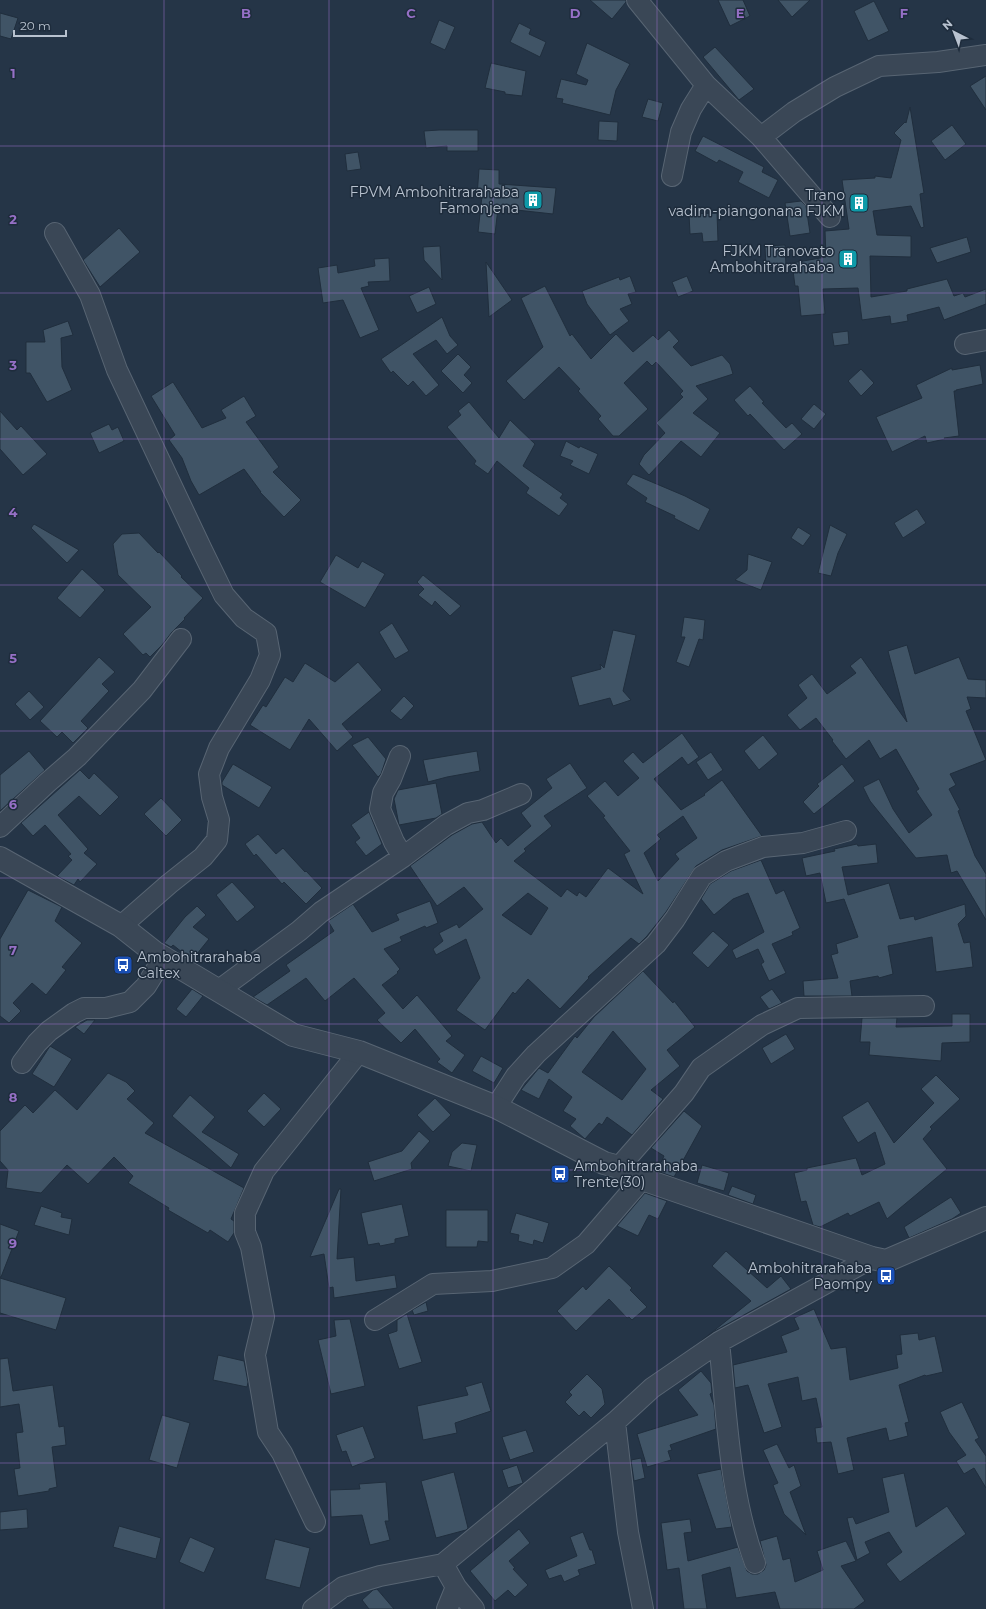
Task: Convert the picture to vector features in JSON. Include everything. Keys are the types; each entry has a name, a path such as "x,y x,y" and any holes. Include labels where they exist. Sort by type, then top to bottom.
{"street":[{"path":"637,0 706,85 761,137 830,217"},
{"path":"761,137 794,112 835,87 879,66 938,62 986,55"},
{"path":"672,176 681,132 691,110 706,85"},
{"path":"55,233 90,295 117,370 224,595 244,618 266,632 270,655 260,680 219,748 209,774 212,797 219,820 217,840 204,857 169,884 121,926"},
{"path":"965,344 986,340"},
{"path":"0,827 47,783 77,758 142,690 180,639"},
{"path":"400,756 391,779 383,793 380,809 394,842 403,857"},
{"path":"219,990 299,931 321,912 403,857 446,825 468,814 483,810 521,794"},
{"path":"496,1107 516,1076 536,1054 656,944 675,919 702,876 726,861 763,847 803,843 846,831"},
{"path":"0,858 121,926 154,952 293,1035 359,1052 496,1107 604,1163 619,1167 642,1179 886,1262 986,1218"},
{"path":"22,1064 37,1044 50,1031 74,1013 84,1008 106,1008 130,1002 146,986 164,957"},
{"path":"619,1167 684,1093 701,1068 762,1025 798,1008 924,1006"},
{"path":"315,1522 282,1453 268,1432 255,1355 264,1317 251,1247 245,1232 245,1213 264,1171 359,1052"},
{"path":"375,1320 433,1284 492,1281 552,1268 586,1244 642,1179"},
{"path":"313,1609 344,1587 380,1576 443,1564 615,1422 652,1388 719,1342 872,1258"},
{"path":"719,1342 732,1471 749,1546 755,1563"},
{"path":"615,1422 628,1532 644,1609"},
{"path":"443,1564 456,1587 474,1609"},
{"path":"447,1609 456,1587"}],"building":[{"path":"590,0 626,0 626,2 612,19"},
{"path":"718,0 743,0 750,16 730,26"},
{"path":"778,0 810,0 792,17"},
{"path":"874,1 889,31 868,41 854,11"},
{"path":"0,13 18,18 11,39 0,36"},
{"path":"439,20 455,27 445,50 430,43"},
{"path":"519,23 531,29 529,34 546,42 540,57 510,42"},
{"path":"587,43 630,64 616,90 610,115 562,103 563,99 556,98 561,79 586,85 588,80 576,74"},
{"path":"715,47 754,89 739,100 703,57"},
{"path":"491,63 526,71 522,96 505,94 505,92 485,88"},
{"path":"986,76 986,110 970,86"},
{"path":"648,99 663,103 658,121 642,117"},
{"path":"910,107 924,193 920,194 924,227 921,228 911,206 873,211 877,235 911,236 911,257 870,256 871,297 907,291 907,289 947,279 954,296 963,293 965,297 986,289 986,304 944,320 939,307 907,315 908,321 891,324 890,316 862,320 858,288 823,289 825,314 801,316 798,286 795,286 792,263 826,257 825,231 849,229 842,180 875,178 875,176 891,178 901,140 894,133 905,122 906,123"},
{"path":"599,121 618,122 617,141 598,140"},
{"path":"952,125 966,144 945,160 931,141"},
{"path":"478,130 478,151 447,151 447,146 426,148 424,131"},
{"path":"703,136 764,167 762,172 778,180 769,198 738,182 743,172 719,160 717,163 695,151"},
{"path":"358,152 361,169 347,171 345,154"},
{"path":"479,169 499,170 499,184 556,188 553,214 498,208 495,234 478,232 482,196 477,196"},
{"path":"801,201 806,206 810,233 790,236 785,203"},
{"path":"717,213 718,241 703,242 702,233 690,234 689,214"},
{"path":"119,228 140,252 100,287 83,260"},
{"path":"967,237 971,252 937,263 930,248"},
{"path":"785,245 786,266 766,268 765,246"},
{"path":"440,246 442,280 424,260 423,247"},
{"path":"389,258 390,281 368,282 369,286 361,288 379,330 360,338 343,300 323,303 318,268 337,265 338,273 375,266 374,259"},
{"path":"486,262 512,300 489,317"},
{"path":"630,276 636,292 628,294 632,304 620,309 629,321 610,335 587,304 582,291 619,277 620,280"},
{"path":"687,276 693,291 678,297 672,282"},
{"path":"545,286 570,336 572,334 591,359 616,334 633,352 653,335 658,340 669,330 679,341 673,347 691,366 722,355 730,364 733,374 696,386 708,399 693,413 720,433 701,457 681,441 649,475 639,464 644,455 665,433 656,423 683,397 680,394 683,391 656,362 652,366 647,361 624,383 648,409 619,436 613,436 598,419 601,416 578,391 580,389 559,367 524,400 506,381 543,347 521,298"},
{"path":"429,287 436,304 417,313 409,296"},
{"path":"442,317 450,336 458,345 447,354 436,340 413,354 439,385 426,396 413,381 408,386 393,371 391,373 381,359"},
{"path":"68,321 73,335 61,338 62,367 72,390 47,402 30,373 26,373 26,342 45,342 43,330"},
{"path":"848,331 849,344 834,346 832,333"},
{"path":"458,354 471,367 464,375 472,383 463,393 441,371"},
{"path":"980,365 983,384 954,391 959,436 944,438 945,439 927,443 925,436 892,452 876,417 922,398 916,385 952,368 952,370"},
{"path":"861,369 874,383 861,396 848,381"},
{"path":"173,382 202,428 226,418 221,410 244,396 256,416 246,422 279,467 273,472 301,500 284,517 260,492 244,469 199,495 191,481 182,458 169,440 175,435 151,396"},
{"path":"750,386 764,402 762,403 786,428 792,423 802,434 784,450 750,414 748,416 734,400"},
{"path":"469,402 499,438 510,420 535,444 523,466 563,494 560,498 568,504 559,516 526,493 529,488 497,461 488,474 474,464 476,461 447,427 461,415 458,411"},
{"path":"814,404 826,414 814,429 801,419"},
{"path":"0,411 17,430 21,426 47,454 23,475 0,449"},
{"path":"109,424 112,430 118,427 124,441 99,453 90,433"},
{"path":"566,441 579,448 580,446 598,454 589,474 570,465 573,461 560,456"},
{"path":"633,474 685,496 710,509 699,531 674,518 675,516 645,502 647,498 626,484"},
{"path":"917,509 926,523 903,538 894,523"},
{"path":"34,524 79,550 67,563 31,528"},
{"path":"830,525 847,534 838,553 831,576 818,573"},
{"path":"798,527 811,535 803,546 791,538"},
{"path":"139,533 203,598 150,657 146,653 143,655 123,634 151,607 118,575 113,544 122,534"},
{"path":"748,554 772,562 761,590 735,580 747,570"},
{"path":"336,555 358,568 362,561 385,574 365,608 320,582"},
{"path":"82,569 105,590 80,618 57,598"},
{"path":"423,575 461,606 450,616 435,601 432,606 418,595 424,589 417,582"},
{"path":"684,617 705,620 703,640 699,639 689,667 676,662 685,637 681,637"},
{"path":"392,623 409,651 395,659 379,632"},
{"path":"613,630 636,635 623,691 631,700 613,706 610,698 579,706 571,677 601,669 600,664 604,668"},
{"path":"907,645 915,674 959,657 968,679 986,680 986,698 967,697 971,709 966,711 986,760 950,774 956,785 949,789 960,810 958,811 975,856 986,874 986,920 957,871 951,873 947,855 916,858 870,801 863,787 879,779 893,809 909,833 932,815 916,791 919,789 896,749 880,759 869,740 846,759 816,718 800,730 787,715 807,698 798,685 812,674 827,694 856,673 850,666 861,657 907,722 888,651"},
{"path":"99,657 115,672 102,684 109,691 81,721 88,728 73,743 62,732 57,737 40,721"},
{"path":"358,662 382,690 342,724 353,737 337,751 309,719 290,750 250,725 263,705 266,707 285,677 293,682 305,663 335,682"},
{"path":"29,691 44,707 30,720 15,704"},
{"path":"404,696 414,706 401,720 390,711"},
{"path":"682,733 699,757 688,765 682,757 654,779 681,810 705,795 704,794 722,780 762,836 722,850 696,866 666,912 647,936 639,944 631,938 588,977 589,978 560,1009 528,979 515,994 513,992 485,1030 456,1010 480,978 466,939 436,955 433,949 443,941 439,933 457,924 459,928 483,909 464,887 437,906 410,866 452,835 472,824 482,822 496,843 501,838 508,846 531,826 521,813 552,788 546,779 570,763 587,788 544,816 552,826 524,849 526,851 514,861 561,897 567,889 577,896 579,892 586,897 608,868 643,894 624,854 630,851 603,817 605,816 587,796 605,781 618,796 639,778 623,761 633,752 643,763","holes":["683,816 697,838 675,854 679,859 658,881 644,853 661,839 657,835","528,893 548,908 531,935 502,915"]},
{"path":"763,735 778,754 759,770 744,751"},
{"path":"368,737 386,759 381,774 378,777 352,745"},
{"path":"29,751 45,770 0,811 0,775"},
{"path":"477,751 480,771 428,782 423,760"},
{"path":"711,752 723,770 708,780 696,762"},
{"path":"233,764 272,787 259,808 222,785 222,782"},
{"path":"842,764 855,781 814,814 803,802 819,786 817,784"},
{"path":"80,770 89,779 94,773 119,797 100,816 79,796 58,815 88,849 84,853 97,864 80,882 78,879 74,885 57,876 72,860 68,856 71,854 45,825 33,836 21,823"},
{"path":"436,783 442,814 436,818 399,825 394,799 398,790"},
{"path":"161,798 182,820 166,836 144,814"},
{"path":"369,812 382,844 366,856 355,842 360,838 351,825"},
{"path":"258,834 276,854 283,848 322,888 306,904 284,882 282,884 256,854 254,856 245,844"},
{"path":"857,844 858,846 876,844 878,863 842,867 848,895 889,883 900,919 914,916 915,920 965,904 966,916 958,924 964,943 970,942 973,967 936,972 932,937 888,946 893,974 879,978 878,976 850,981 852,996 804,996 803,981 838,978 831,955 838,953 836,944 858,937 844,899 826,903 820,873 806,876 802,858 835,851 834,849"},
{"path":"761,860 776,894 784,890 800,928 792,932 793,935 772,944 786,973 769,981 761,964 764,962 758,949 736,959 732,950 764,932 748,893 733,899 714,915 701,899 710,884 731,871"},
{"path":"232,882 255,907 237,922 216,895"},
{"path":"28,890 62,907 55,921 82,943 62,967 66,970 46,995 32,983 13,1003 21,1011 9,1023 0,1016 0,939"},
{"path":"430,901 438,923 426,928 425,926 400,937 402,941 384,949 400,969 397,972 398,973 382,985 403,1009 417,995 452,1036 446,1041 465,1055 452,1073 437,1062 440,1059 415,1029 401,1043 377,1020 385,1013 354,978 325,1001 306,978 267,1005 253,997 290,971 286,965 334,931 328,921 353,904 372,932 399,920 396,914"},
{"path":"197,906 206,915 193,927 209,939 192,960 173,945 171,947 164,943 185,917"},
{"path":"713,931 729,945 708,968 692,953"},
{"path":"643,971 673,1003 674,1001 695,1027 667,1050 680,1066 651,1090 663,1099 632,1135 607,1117 602,1125 599,1123 585,1139 570,1126 576,1119 563,1111 572,1097 549,1079 539,1099 521,1090 539,1068 548,1073 575,1036 577,1038 594,1017","holes":["613,1031 646,1069 622,1100 582,1072"]},
{"path":"192,989 203,996 186,1017 176,1009"},
{"path":"772,989 782,1003 769,1009 760,997"},
{"path":"952,1014 970,1014 970,1042 942,1043 941,1061 869,1055 870,1042 860,1042 862,1018 897,1018 896,1027 952,1026"},
{"path":"87,1020 95,1020 84,1034 75,1027"},
{"path":"786,1034 795,1049 771,1064 762,1048"},
{"path":"50,1046 72,1059 54,1087 32,1074"},
{"path":"481,1056 503,1068 494,1083 472,1071"},
{"path":"108,1073 126,1082 135,1091 127,1099 154,1123 145,1133 244,1188 231,1219 234,1221 234,1233 228,1242 210,1230 208,1233 168,1210 169,1208 128,1183 133,1176 114,1157 88,1184 67,1165 41,1193 6,1188 8,1170 0,1161 0,1131 25,1105 33,1113 55,1090 77,1110"},
{"path":"936,1075 960,1099 930,1127 932,1129 923,1139 947,1169 887,1219 879,1202 850,1216 848,1213 820,1227 813,1225 806,1201 801,1202 794,1173 807,1170 807,1168 856,1158 862,1175 885,1164 875,1132 858,1143 842,1117 868,1101 894,1143 934,1103 921,1089"},
{"path":"264,1093 281,1109 264,1127 247,1111"},
{"path":"190,1095 215,1117 202,1132 239,1154 231,1168 172,1116"},
{"path":"435,1098 451,1115 433,1132 417,1115"},
{"path":"684,1111 702,1126 674,1177 657,1171 664,1156 651,1148"},
{"path":"419,1131 430,1141 411,1163 412,1169 374,1181 368,1162 402,1151"},
{"path":"462,1143 477,1145 471,1171 448,1166 452,1152"},
{"path":"702,1165 729,1173 724,1191 697,1183"},
{"path":"732,1186 756,1195 753,1204 728,1195"},
{"path":"339,1189 341,1189 337,1259 354,1257 356,1281 395,1275 397,1288 334,1298 333,1287 329,1288 324,1254 310,1257"},
{"path":"645,1193 667,1201 658,1219 649,1215 638,1236 617,1226"},
{"path":"951,1197 961,1213 952,1219 909,1238 904,1227"},
{"path":"402,1204 409,1236 395,1239 395,1243 380,1246 379,1243 368,1245 361,1213"},
{"path":"41,1206 62,1213 61,1217 72,1219 69,1235 34,1225"},
{"path":"446,1210 488,1210 488,1242 478,1241 477,1247 446,1247"},
{"path":"516,1213 549,1223 543,1243 534,1240 533,1245 518,1241 519,1235 510,1233"},
{"path":"0,1224 19,1231 1,1277 0,1277"},
{"path":"726,1251 767,1288 781,1276 791,1289 713,1332 701,1341 751,1301 712,1266"},
{"path":"609,1266 632,1288 630,1290 647,1307 632,1320 629,1317 627,1318 609,1299 576,1331 557,1311 583,1286 586,1290"},
{"path":"0,1278 66,1298 56,1330 0,1313"},
{"path":"426,1302 428,1311 414,1315 412,1310"},
{"path":"814,1309 831,1349 846,1347 850,1380 898,1368 896,1355 902,1354 900,1335 918,1333 919,1340 935,1336 943,1372 925,1375 899,1385 909,1422 905,1423 908,1436 889,1441 886,1428 847,1438 854,1470 838,1474 831,1442 817,1443 815,1428 822,1427 816,1398 802,1401 798,1377 768,1384 782,1427 764,1433 748,1385 735,1388 733,1365 787,1352 781,1336 799,1329 794,1318"},
{"path":"407,1314 422,1362 399,1369 388,1334 397,1331 397,1320"},
{"path":"350,1319 365,1386 331,1394 318,1340 336,1336 334,1320"},
{"path":"218,1355 244,1361 248,1382 247,1387 213,1380"},
{"path":"8,1358 13,1391 53,1385 59,1427 64,1426 66,1445 52,1447 57,1487 49,1489 49,1491 18,1496 14,1469 20,1468 16,1433 23,1432 19,1404 0,1407 0,1359"},
{"path":"701,1371 711,1383 712,1393 710,1394 714,1405 716,1429 670,1445 672,1450 668,1451 671,1460 647,1467 637,1434 698,1415 678,1390"},
{"path":"587,1374 602,1389 605,1404 591,1418 584,1411 579,1416 565,1402 572,1395 569,1392"},
{"path":"482,1382 491,1411 455,1423 457,1433 423,1440 417,1406 468,1395 465,1387"},
{"path":"962,1402 979,1438 975,1440 986,1456 986,1488 974,1468 964,1474 956,1461 966,1455 949,1432 940,1412"},
{"path":"162,1415 190,1423 177,1468 149,1460"},
{"path":"363,1426 375,1458 352,1467 346,1451 342,1452 336,1435"},
{"path":"526,1430 534,1452 510,1460 502,1437"},
{"path":"777,1444 789,1468 794,1465 801,1486 790,1492 806,1535 784,1514 773,1485 778,1483 763,1450"},
{"path":"641,1458 645,1478 634,1481 631,1460"},
{"path":"517,1465 523,1483 508,1488 502,1470"},
{"path":"721,1469 732,1527 716,1529 697,1474"},
{"path":"454,1472 468,1528 466,1530 436,1538 421,1481"},
{"path":"904,1473 916,1527 947,1506 966,1534 900,1582 886,1564 902,1552 889,1532 865,1542 870,1553 857,1560 847,1518 853,1517 856,1524 889,1512 882,1478"},
{"path":"386,1482 389,1521 385,1521 390,1540 370,1545 362,1515 331,1517 330,1490 360,1489 359,1484"},
{"path":"27,1509 28,1528 0,1530 0,1512"},
{"path":"690,1519 692,1532 684,1533 688,1561 738,1547 747,1571 752,1574 758,1574 764,1570 766,1565 760,1541 777,1536 783,1560 790,1558 795,1582 823,1570 817,1551 846,1541 856,1561 841,1566 865,1601 854,1609 780,1609 775,1592 736,1598 730,1567 702,1575 707,1609 684,1609 679,1568 667,1570 661,1523"},
{"path":"119,1526 161,1538 156,1559 113,1547"},
{"path":"519,1529 530,1543 509,1561 515,1568 513,1569 528,1585 515,1597 508,1590 495,1601 470,1571"},
{"path":"583,1532 590,1550 592,1550 596,1564 578,1570 580,1575 564,1582 561,1575 549,1579 545,1570 577,1556 570,1537"},
{"path":"190,1537 215,1548 204,1573 179,1562"},
{"path":"275,1539 310,1548 300,1588 265,1579"},
{"path":"377,1589 394,1609 369,1609 362,1600 373,1590"}],"place":[{"name":"FPVM Ambohitrarahaba Famonjena","path":"533,200"},
{"name":"Trano vadim-piangonana FJKM","path":"859,203"},
{"name":"FJKM Tranovato Ambohitrarahaba","path":"848,259"},
{"name":"Ambohitrarahaba Caltex","path":"123,965"},
{"name":"Ambohitrarahaba Trente(30)","path":"560,1174"},
{"name":"Ambohitrarahaba Paompy","path":"886,1276"}]}
